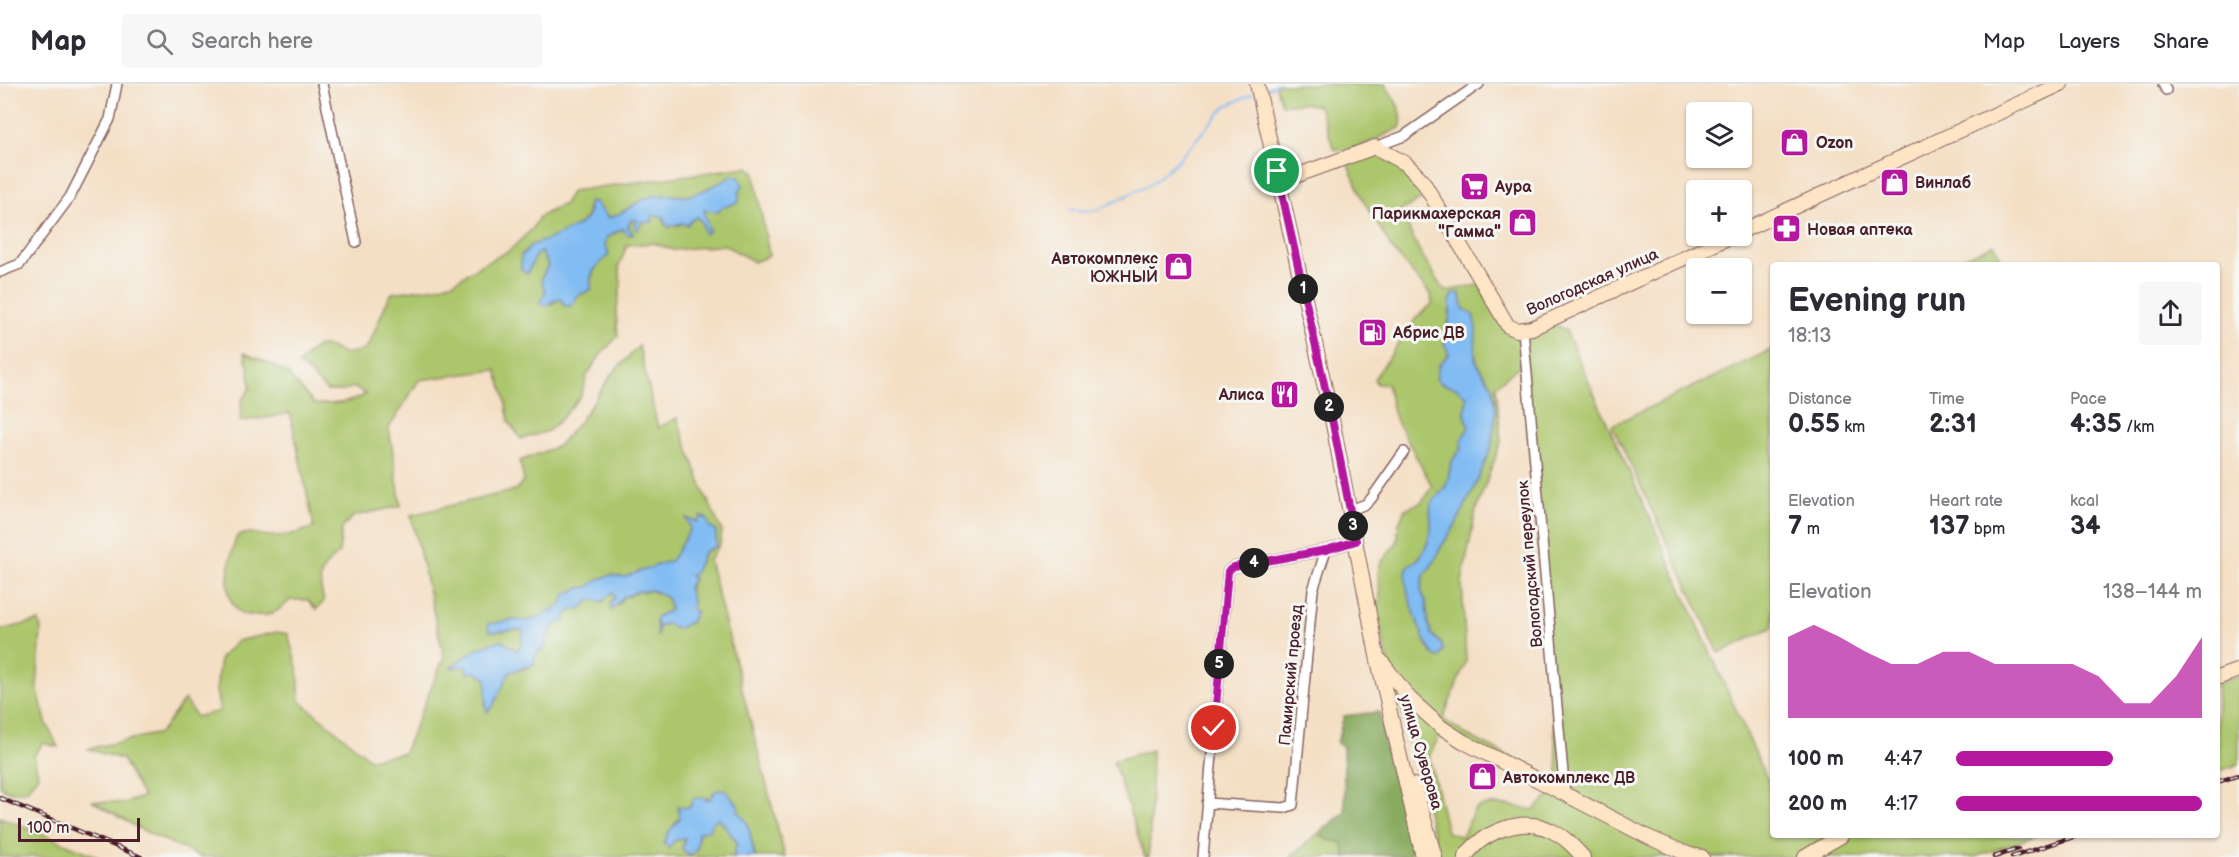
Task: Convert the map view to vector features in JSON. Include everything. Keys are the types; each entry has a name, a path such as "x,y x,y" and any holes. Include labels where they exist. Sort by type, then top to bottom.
{"street":[{"path":"0,272 20,264 70,196 110,119 117,84"},
{"path":"322,84 356,242"},
{"name":"улица Суворова","path":"1257,84 1333,424 1377,656 1423,857"},
{"path":"1280,182 1404,136 1479,84"},
{"path":"1752,226 2061,84"},
{"name":"Вологодская улица","path":"1375,147 1405,163 1422,180 1508,326 1523,330 1710,246"},
{"name":"Вологодский переулок","path":"1523,330 1565,795"},
{"path":"1350,510 1366,504 1371,499 1404,452"},
{"path":"1203,857 1228,571 1234,567 1289,555 1326,550 1356,541"},
{"name":"Памирский проезд","path":"1207,803 1284,808 1293,805 1313,591 1326,550"},
{"path":"1377,656 1410,699 1441,727 1468,744 1650,838 1690,855 1702,857"},
{"name":"улица Суворова","path":"1377,656 1435,857"},
{"path":"2220,677 2239,670"},
{"path":"1465,857 1471,849 1488,836 1508,827 1530,825 1548,829 1568,840 1583,857"},
{"path":"1805,857 1838,838"}],"green space":[{"path":"1275,84 1385,84 1400,110 1400,128 1350,149 1334,149 1319,106 1302,103 1282,105"},
{"path":"1373,153 1397,165 1415,182 1424,198 1400,211 1422,256 1445,291 1479,285 1505,329 1551,323 1565,329 1770,782 1770,838 2030,838 1975,857 1439,857 1377,617 1380,564 1397,542 1399,523 1405,509 1422,502 1432,486 1394,416 1387,384 1377,384 1374,379 1416,318 1432,304 1431,295 1392,249 1362,198 1347,162","holes":["1450,302 1473,315 1477,362 1493,387 1475,486 1435,561 1424,575 1421,591 1426,602 1428,623 1432,634 1442,645 1437,657 1431,651 1420,628 1411,599 1407,574 1408,566 1417,560 1426,545 1431,529 1432,503 1445,487 1451,464 1461,450 1462,439 1469,427 1465,414 1467,397 1456,387 1442,384 1439,365 1449,354 1446,329 1450,317","1523,365 1559,782 1465,734 1443,719 1466,661 1462,582 1476,510 1501,442 1496,385","1443,729 1553,789 1549,797 1533,810 1503,806 1480,807 1471,816 1462,837 1447,832 1429,757"]},
{"path":"747,167 754,171 769,256 754,262 725,245 673,250 653,243 627,245 619,266 621,284 616,314 618,336 601,354 587,375 581,396 548,431 521,439 509,422 504,393 496,370 419,380 389,428 401,506 354,516 342,528 339,553 327,564 321,574 324,601 316,610 308,600 290,600 274,613 241,614 232,603 228,587 230,560 237,536 251,533 282,536 314,527 290,413 240,421 242,400 250,389 249,370 244,353 287,373 314,404 354,400 366,394 353,387 343,391 327,391 298,365 313,349 318,347 329,347 343,354 365,350 392,293 437,287 454,282 509,251 532,229 539,217 564,204 572,191","holes":["732,176 736,201 721,208 704,209 705,233 697,217 676,226 663,216 651,216 652,222 641,222 636,230 634,224 637,220 631,219 628,227 633,234 629,235 622,229 607,237 605,245 608,251 596,267 590,285 575,297 561,298 551,304 541,279 548,265 541,252 536,255 527,273 521,269 522,255 531,245 541,243 579,226 587,217 588,205 601,209 608,218 649,197 690,195"]},
{"path":"1994,244 2003,262 1955,262"},
{"path":"639,346 658,428 677,418 704,492 722,531 720,544 709,560 785,857 755,857 748,824 738,810 738,805 712,794 712,799 687,808 668,833 674,841 685,838 697,849 698,833 708,830 719,818 737,843 733,857 201,857 140,829 92,801 124,803 143,797 122,759 87,749 160,733 185,699 196,717 220,711 216,691 220,658 237,641 277,632 288,634 298,671 300,701 370,759 404,753 444,657 411,515 516,490 524,480 520,461 558,446 580,421 612,374","holes":["687,519 699,522 716,531 716,546 704,552 694,574 689,576 693,578 689,596 692,610 695,613 691,617 691,622 676,629 667,623 659,626 657,634 656,618 670,610 668,600 650,590 638,591 628,597 624,596 618,605 614,591 602,602 591,599 580,609 571,610 550,630 545,640 545,647 536,654 534,664 510,672 487,712 486,678 466,666 452,668 465,656 500,640 517,651 522,644 524,630 496,632 488,624 512,620 527,621 562,604 579,588 588,587 599,579 611,575 624,578 672,560 691,528"]},
{"path":"1770,350 1770,628 1719,653 1612,425"},
{"path":"39,621 41,629 37,687 46,722 58,747 43,743 34,756 38,775 26,791 11,792 0,787 0,630"},
{"path":"2239,675 2239,764 2220,771 2220,683"},
{"path":"1379,712 1390,769 1398,782 1415,844 1409,857 1370,855 1346,857 1342,842 1327,840 1319,833 1345,812 1343,747 1337,743 1344,716"},
{"path":"1152,750 1149,857 1145,857 1113,761"},
{"path":"0,817 84,851 98,857 0,857"},
{"path":"1319,833 1327,840 1342,842 1346,857 1290,857"}],"water":[{"path":"732,176 738,176 743,185 739,193 739,202 721,208 719,212 704,210 709,231 705,234 702,223 697,217 688,225 681,223 669,227 665,224 663,216 651,216 653,222 641,222 636,230 634,224 637,220 631,220 628,227 633,234 629,235 622,229 607,237 605,245 609,255 592,274 592,289 575,297 575,302 571,306 565,306 560,298 544,306 540,302 545,292 541,279 548,265 541,252 536,255 527,274 521,269 521,255 531,245 562,233 585,220 588,216 590,201 595,202 608,218 649,197 690,195"},
{"path":"1460,293 1464,309 1473,315 1476,327 1475,358 1493,387 1496,411 1491,448 1475,486 1435,561 1424,575 1421,591 1426,602 1428,623 1432,634 1442,645 1443,650 1440,657 1437,657 1423,638 1407,588 1406,573 1408,566 1417,560 1426,545 1431,529 1432,503 1445,487 1453,459 1461,450 1462,439 1469,427 1465,414 1467,397 1456,388 1442,384 1436,379 1439,365 1449,354 1444,343 1450,317 1450,302 1453,294"},
{"path":"701,516 707,519 710,527 716,531 716,546 704,552 694,574 690,576 693,578 688,587 693,604 691,608 696,611 691,622 676,629 667,623 659,626 657,637 656,617 670,610 665,596 651,590 639,591 624,596 611,610 611,601 615,598 613,592 602,602 591,599 580,609 571,610 565,617 566,622 554,625 545,647 536,654 534,664 510,672 493,706 487,712 486,678 475,672 467,673 466,666 450,668 478,648 501,640 517,651 522,644 523,630 489,631 488,624 512,620 527,621 562,604 565,595 579,588 588,587 599,579 611,575 624,577 672,560 691,528 686,518 698,522"},
{"path":"724,789 739,806 738,810 748,824 755,857 733,857 737,842 719,818 708,830 698,833 697,849 690,855 682,850 685,838 674,841 669,848 664,844 668,833 680,818 678,806 687,808 692,804 693,798 711,799 715,791"}],"waterway":[{"path":"1264,90 1277,84"},
{"path":"1070,210 1096,211 1152,183 1175,163 1226,106 1253,94"}],"railway":[{"path":"2220,781 2239,775"},
{"path":"0,798 141,857"},
{"path":"2012,857 2070,838"},
{"path":"1994,857 2018,849"}],"place":[{"name":"Ozon","path":"1795,142"},
{"name":"Винлаб","path":"1894,182"},
{"name":"Аура","path":"1474,186"},
{"name":"Парикмахерская \"Гамма\"","path":"1522,222"},
{"name":"Новая аптека","path":"1786,229"},
{"name":"Автокомплекс ЮЖНЫЙ","path":"1179,267"},
{"name":"Абрис ДВ","path":"1372,332"},
{"name":"Алиса","path":"1285,394"},
{"name":"Автокомплекс ДВ","path":"1482,777"}],"route":[{"path":"1214,728 1228,571 1234,567 1289,555 1326,550 1356,541 1333,424 1277,171"}]}
